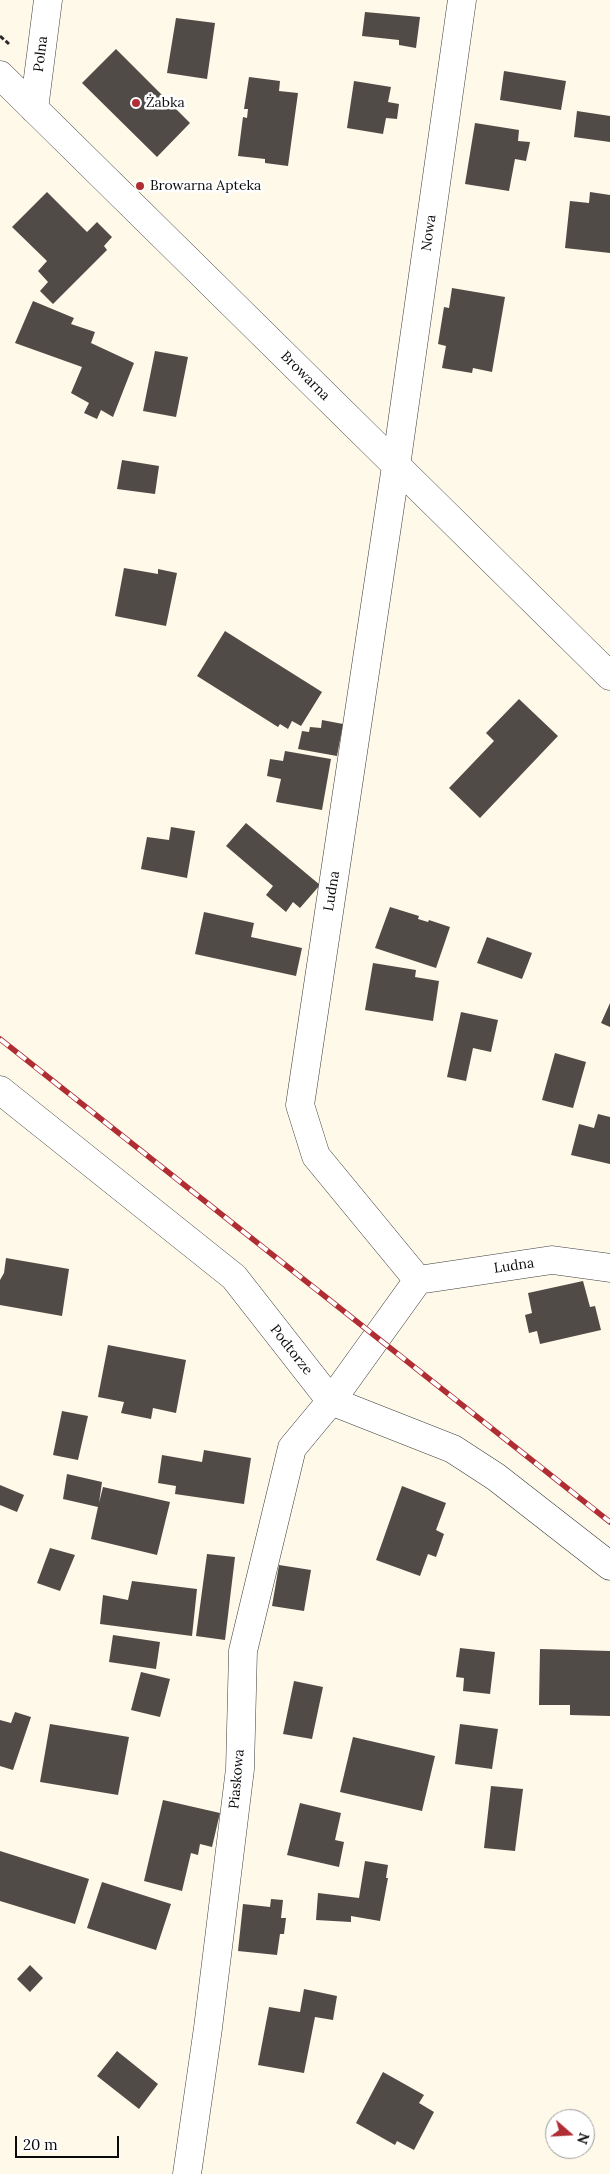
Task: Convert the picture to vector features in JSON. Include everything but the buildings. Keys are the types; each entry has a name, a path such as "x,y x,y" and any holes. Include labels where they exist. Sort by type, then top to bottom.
{"street":[{"name":"Polna","path":"34,108 48,0"},
{"name":"Nowa","path":"396,466 462,0"},
{"name":"Browarna","path":"0,75 610,676"},
{"name":"Ludna","path":"396,466 300,1105 316,1156 418,1280 552,1260 610,1268"},
{"name":"Podtorze","path":"0,1090 234,1277 331,1401"},
{"path":"418,1280 331,1401 453,1449 496,1477 610,1566"},
{"name":"Piaskowa","path":"187,2174 208,2028 240,1769 243,1651 292,1448 331,1401"}],"railway":[{"path":"0,1039 610,1522"}],"place":[{"name":"Żabka","path":"136,103"},
{"name":"Browarna Apteka","path":"140,186"}]}
